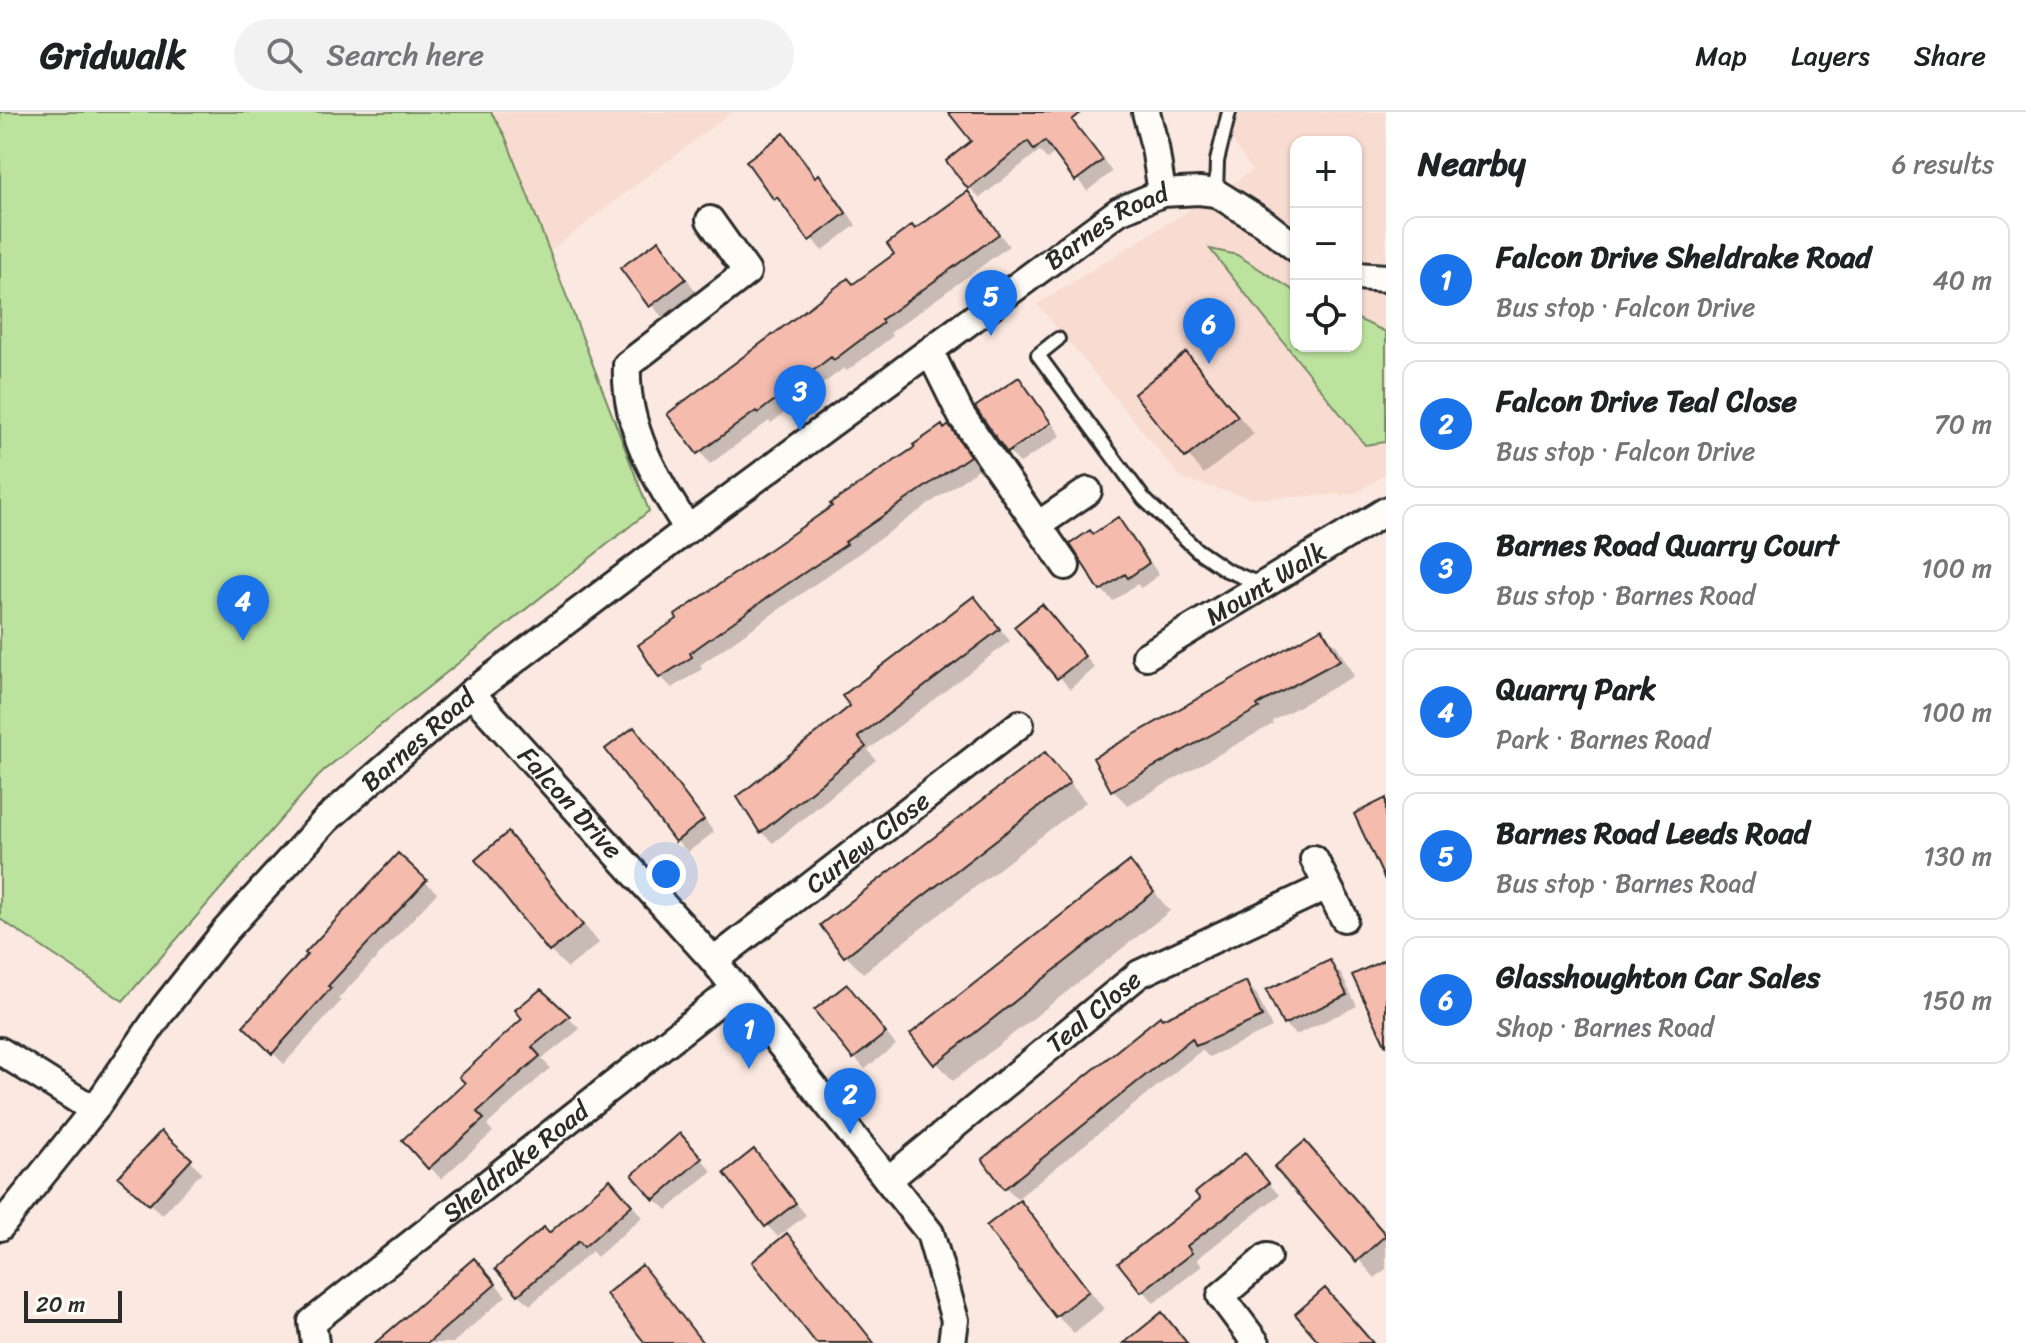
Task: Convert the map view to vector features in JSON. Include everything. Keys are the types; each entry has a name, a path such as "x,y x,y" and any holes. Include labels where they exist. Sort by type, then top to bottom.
{"street":[{"path":"1146,112 1162,193"},
{"name":"Barnes Road","path":"0,1227 94,1110 164,1008 226,930 326,820 471,693 1119,211 1162,193 1216,193"},
{"path":"1216,193 1290,243"},
{"path":"688,529 658,482 643,451 626,386 627,365 747,272 710,220"},
{"path":"1362,276 1386,278"},
{"path":"930,352 961,415 1066,566"},
{"path":"1038,525 1088,491"},
{"name":"Mount Walk","path":"1146,656 1386,511"},
{"name":"Falcon Drive","path":"471,693 714,961 930,1233 955,1320 952,1343"},
{"name":"Curlew Close","path":"714,961 1020,724"},
{"path":"1314,859 1344,918"},
{"name":"Teal Close","path":"888,1180 1139,974 1327,886"},
{"name":"Sheldrake Road","path":"315,1343 312,1322 736,988"},
{"path":"0,1051 94,1110"},
{"path":"1256,1343 1221,1296 1267,1257"}],"lane":[{"path":"1216,193 1217,161 1229,112"},
{"path":"1058,339 1038,355 1144,499 1197,550 1226,570 1263,585"}],"shaded area":[{"path":"491,112 732,112 550,251 505,136"},
{"path":"1214,112 1386,112 1386,474 1355,494 1253,499 1182,479 1037,304 1252,171"}],"green space":[{"path":"0,112 491,112 505,136 649,511 323,771 123,1001 0,919"},
{"path":"1210,249 1237,255 1290,288 1290,350"},
{"path":"1362,321 1386,332 1386,442 1365,445 1291,352 1362,352"}],"building":[{"path":"948,112 1082,112 1072,120 1103,160 1075,181 1045,141 1034,150 1028,141 968,189 946,161 971,141"},
{"path":"784,133 815,177 819,174 846,213 809,241 746,161"},
{"path":"968,191 999,234 881,320 883,323 834,360 831,357 758,413 756,411 697,454 667,414 848,278 853,284 894,254 887,244 912,225 915,229"},
{"path":"659,240 686,279 649,307 620,268"},
{"path":"1186,352 1238,416 1185,458 1134,394"},
{"path":"1019,377 1051,423 1007,453 975,407"},
{"path":"942,425 944,429 949,425 970,456 845,542 847,544 768,597 690,653 692,657 659,678 638,645 677,619 675,615"},
{"path":"1118,517 1149,563 1128,578 1125,574 1100,591 1070,544 1090,530 1093,534"},
{"path":"974,596 1000,629 858,737 866,747 760,833 737,797 850,706 842,696"},
{"path":"1042,604 1085,656 1057,679 1014,627"},
{"path":"1322,628 1340,660 1111,791 1093,758"},
{"path":"634,727 704,820 675,842 605,749"},
{"path":"1045,752 1070,783 844,957 820,925"},
{"path":"1386,798 1386,882 1354,814"},
{"path":"508,832 583,925 549,952 475,860"},
{"path":"398,853 427,880 328,986 331,988 272,1054 243,1026 307,955 305,953"},
{"path":"1130,861 1154,892 934,1065 910,1034"},
{"path":"1386,959 1386,1046 1352,975"},
{"path":"1330,960 1347,995 1283,1025 1266,990"},
{"path":"1246,981 1262,1017 1196,1046 1192,1038 1004,1189 982,1159 1160,1016 1162,1019"},
{"path":"847,984 886,1033 853,1059 814,1010"},
{"path":"541,989 570,1016 532,1047 540,1056 477,1112 484,1119 428,1169 402,1140 465,1083 459,1077 522,1019 515,1010"},
{"path":"161,1131 192,1159 149,1205 118,1177"},
{"path":"680,1133 702,1158 654,1200 632,1175"},
{"path":"1305,1141 1386,1235 1356,1262 1274,1167"},
{"path":"754,1149 796,1203 765,1227 724,1173"},
{"path":"1245,1153 1269,1183 1187,1246 1192,1253 1141,1292 1118,1263 1200,1199 1195,1193"},
{"path":"610,1179 632,1205 584,1247 579,1241 518,1295 495,1269 544,1227 549,1233"},
{"path":"1020,1200 1089,1291 1055,1317 986,1226"},
{"path":"787,1233 874,1343 816,1343 752,1262"},
{"path":"474,1258 496,1284 428,1343 375,1343"},
{"path":"642,1265 703,1343 645,1343 606,1294"},
{"path":"1325,1288 1373,1343 1320,1343 1295,1314"},
{"path":"1162,1312 1187,1343 1124,1343"}],"place":[{"name":"Barnes Road Leeds Road","path":"991,336"},
{"name":"Glasshoughton Car Sales","path":"1209,364"},
{"name":"Barnes Road Quarry Court","path":"800,431"},
{"name":"Quarry Park","path":"243,641"},
{"name":"Falcon Drive Sheldrake Road","path":"749,1069"},
{"name":"Falcon Drive Teal Close","path":"850,1134"}]}
